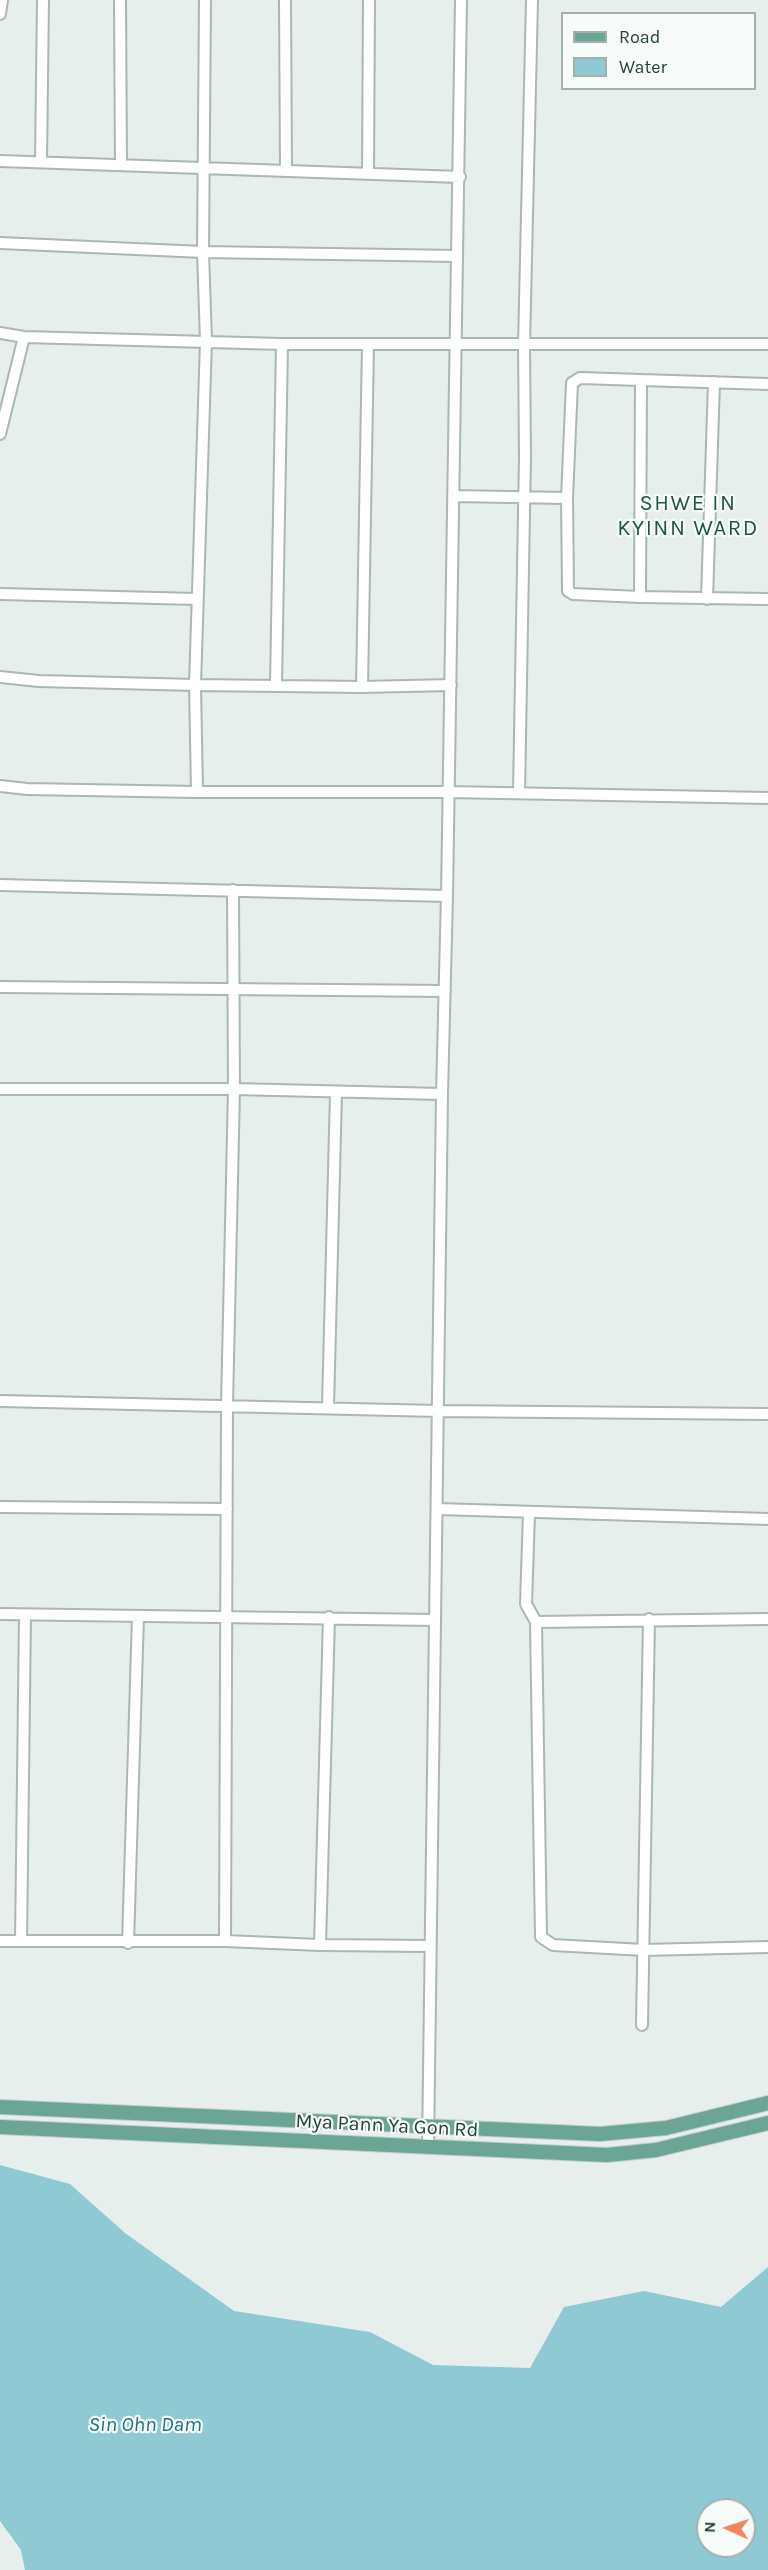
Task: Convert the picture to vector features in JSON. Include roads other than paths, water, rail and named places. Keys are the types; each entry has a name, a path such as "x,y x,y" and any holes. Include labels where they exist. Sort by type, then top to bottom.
{"main road":[{"name":"Mya Pann Ya Gon Rd","path":"0,2107 625,2134 666,2128 768,2103"},
{"name":"Mya Pann Ya Gon Rd","path":"0,2127 621,2155 656,2150 768,2123"}],"street":[{"path":"0,14 2,0"},
{"path":"41,162 43,0"},
{"path":"120,0 121,165"},
{"path":"197,792 196,599 206,341 203,252 205,0"},
{"path":"285,0 286,170"},
{"path":"368,173 369,0"},
{"path":"428,2148 442,1094 461,0"},
{"path":"519,793 524,345 532,0"},
{"path":"0,161 205,170 286,170 459,177"},
{"path":"0,243 203,252 457,256"},
{"path":"0,333 24,337 282,344 768,344"},
{"path":"0,434 24,337"},
{"path":"276,685 282,344"},
{"path":"362,687 368,344"},
{"path":"768,384 580,378 572,382 567,498 568,591 573,594 768,599"},
{"path":"640,597 641,380"},
{"path":"707,599 714,382"},
{"path":"453,496 567,498"},
{"path":"0,594 196,599"},
{"path":"0,677 39,681 195,685 362,687 450,685"},
{"path":"0,786 27,789 197,792 448,792 768,798"},
{"path":"0,885 447,896"},
{"path":"225,1941 227,1406 235,988 233,890"},
{"path":"0,987 445,991"},
{"path":"0,1089 234,1089 442,1094"},
{"path":"328,1407 336,1093"},
{"path":"0,1401 439,1411 768,1414"},
{"path":"0,1507 226,1509"},
{"path":"438,1509 768,1519"},
{"path":"529,1513 526,1604 536,1622 541,1937 553,1945 644,1950 768,1947"},
{"path":"0,1614 435,1620"},
{"path":"21,1941 25,1615"},
{"path":"128,1943 138,1616"},
{"path":"320,1945 329,1617"},
{"path":"642,2025 649,1619"},
{"path":"536,1622 768,1619"},
{"path":"0,1941 128,1943 225,1941 429,1946"}],"water":[{"name":"Sin Ohn Dam","path":"0,2165 70,2184 125,2233 234,2311 370,2332 433,2365 530,2368 564,2307 644,2291 721,2307 768,2267 768,2570 25,2570 21,2550 0,2521"}],"district":[{"name":"SHWE IN KYINN WARD","path":"688,516"}]}
